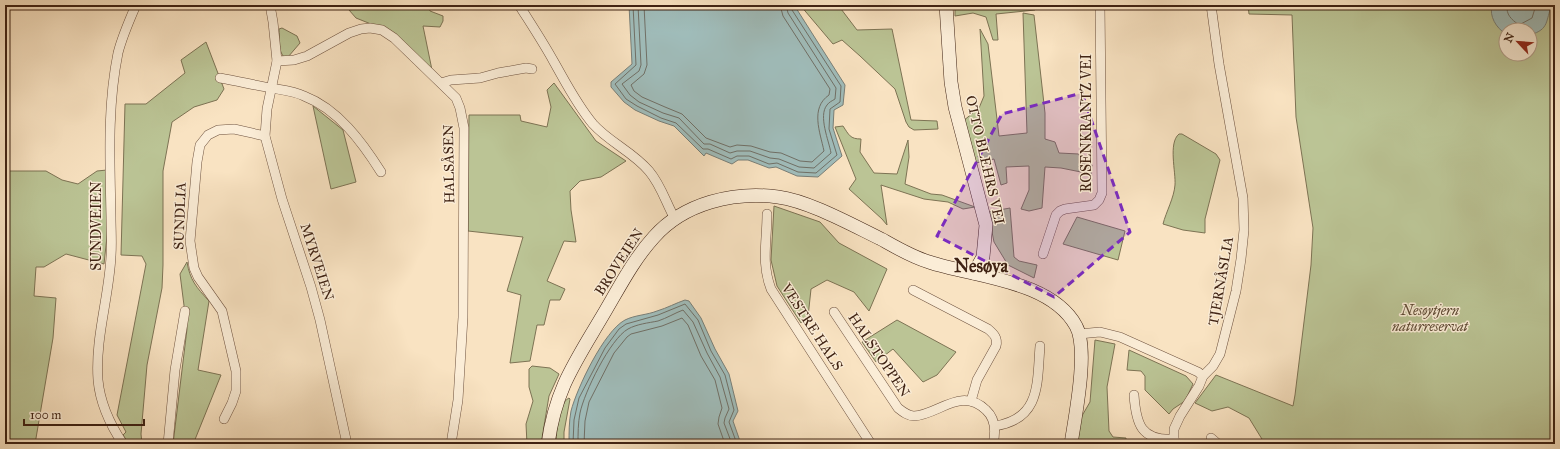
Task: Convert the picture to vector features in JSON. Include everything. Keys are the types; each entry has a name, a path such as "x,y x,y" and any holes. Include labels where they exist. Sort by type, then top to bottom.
{"street":[{"name":"SUNDVEIEN","path":"123,444 112,428 101,396 98,381 98,361 109,283 111,255 110,109 118,52 136,5"},
{"name":"MYRVEIEN","path":"270,5 277,61 267,109 265,136 282,199 311,287 320,320 347,444"},
{"path":"518,5 537,32 581,108 593,124 608,138 635,158 649,171 659,186 666,204 675,218"},
{"name":"OTTO BLEHRS VEI","path":"945,5 955,106 986,225 983,257 974,273"},
{"name":"ROSENKRANTZ VEI","path":"1044,254 1056,215 1060,211 1094,206 1102,194 1100,5"},
{"name":"TJERNÅSLIA","path":"1175,442 1174,429 1180,416 1199,386 1203,376 1213,366 1220,354 1238,282 1244,230 1242,198 1219,64 1211,5"},
{"name":"HALSÅSEN","path":"277,61 294,60 307,56 349,33 370,28 382,30 394,38 456,98 460,108 464,128 463,316 458,400 451,444"},
{"path":"441,83 451,80 480,78 498,72 526,68 532,69"},
{"path":"220,78 303,95 326,108 344,123 360,142 381,172"},
{"name":"SUNDLIA","path":"224,419 236,392 236,371 222,311 198,277 194,268 190,241 197,162 200,145 208,136 218,130 234,129 265,136"},
{"name":"BROVEIEN","path":"548,444 554,411 569,372 635,262 652,238 675,218 699,206 725,198 757,195 779,197 818,209 917,258 946,267 986,276 1035,291 1056,302 1073,320 1079,334"},
{"name":"VESTRE HALS","path":"767,214 764,258 771,289 871,444"},
{"path":"983,257 987,266 986,276"},
{"path":"913,290 988,329 995,336 997,342 996,346 977,380 971,401 988,412 993,420 995,426 993,444"},
{"path":"168,444 175,370 185,311"},
{"name":"HALSTOPPEN","path":"834,312 885,391 898,408 905,414 912,416 920,415 958,401 971,401"},
{"path":"1071,444 1080,373 1081,352 1079,334 1100,332 1120,337 1198,372 1203,376"},
{"path":"995,426 1014,420 1028,410 1036,388 1040,346"},
{"path":"1134,395 1138,424 1152,438 1175,442"}],"highlighted area":[{"path":"1082,93 1130,232 1054,297 937,236 1002,114"}],"green space":[{"path":"385,5 428,5 430,11 443,16 443,21 440,27 423,26 432,70 381,28 356,18 349,10"},
{"path":"800,5 838,5 857,30 892,29 911,120 937,121 938,129 914,130 909,127 895,89 842,40 833,44"},
{"path":"1035,5 1035,10 996,14 998,40 993,40 986,17 973,13 955,16 955,6"},
{"name":"Nesøytjern naturreservat","path":"1248,5 1555,5 1555,444 1265,444 1249,418 1228,407 1212,411 1195,403 1216,375 1293,406 1311,265 1313,228 1296,117 1292,15 1249,14"},
{"path":"1023,13 1034,15 1045,113 1045,139 1055,142 1059,153 1079,154 1079,163 1092,165 1091,174 1061,168 1045,167 1042,208 1029,211 1021,209 1029,190 1029,166 1006,167 1007,183 1001,185 994,159 976,163 963,121 979,108 984,96 980,29 988,44 999,136 1027,133"},
{"path":"282,28 297,36 300,43 288,57 285,58 282,55 279,44 279,29"},
{"path":"206,42 224,89 217,100 194,107 172,122 163,171 162,288 147,365 141,434 142,444 129,444 123,435 126,432 117,415 146,264 142,256 121,255 125,104 146,104 185,73 181,60"},
{"path":"554,83 596,141 626,161 601,177 580,181 570,191 571,210 576,242 564,241 547,281 565,289 560,300 550,300 544,325 537,325 530,361 510,363 521,295 507,291 523,237 468,231 469,115 520,115 521,121 547,127 551,107 547,90"},
{"path":"313,106 343,130 356,182 331,189"},
{"path":"843,126 850,136 861,139 860,152 874,173 897,174 908,140 909,157 905,184 931,194 942,195 975,207 963,209 948,202 924,199 881,185 887,225 849,189 856,179 835,127"},
{"path":"1179,134 1182,134 1216,154 1220,160 1205,219 1205,233 1183,230 1163,224 1172,200 1175,185 1173,151 1176,138"},
{"path":"107,170 109,218 104,264 66,254 44,267 36,267 34,296 56,298 53,338 35,444 5,444 5,171 46,171 62,180 78,184 97,171"},
{"path":"774,206 820,222 839,243 887,269 869,311 854,292 827,280 811,289 808,317 801,323 777,286 771,260"},
{"path":"1010,208 1014,257 1019,261 1037,265 1034,278 1008,265 994,242 988,212"},
{"path":"1077,217 1125,231 1118,260 1063,244"},
{"path":"187,262 194,283 209,301 198,370 221,375 194,442 195,444 173,444 187,329 180,274"},
{"path":"897,320 956,352 937,375 923,382 893,349 876,362 862,342"},
{"path":"1095,340 1115,344 1107,387 1109,431 1113,437 1126,438 1126,444 1077,444 1079,421 1090,402"},
{"path":"1129,350 1186,376 1193,384 1185,401 1173,409 1169,414 1145,390 1145,376 1141,371 1127,370"},
{"path":"532,366 550,368 559,374 549,396 541,444 527,444 526,424 533,401 529,387 529,369"},
{"path":"569,398 564,432 564,444 556,444 557,426 560,412 563,405"}],"water":[{"path":"629,5 795,5 845,85 843,105 834,110 833,128 842,156 818,177 797,176 776,167 769,168 748,160 738,160 732,164 706,153 704,156 674,126 635,110 624,102 611,87 611,82 632,64"},
{"path":"1492,5 1552,5 1546,24 1538,32 1538,22 1498,22 1498,27 1492,17"},
{"path":"685,300 689,301 701,318 715,349 729,374 738,411 733,421 741,444 569,444 570,419 574,401 592,361 617,326 625,320 653,312"}],"district":[{"name":"Nesøya","path":"981,266"}]}
